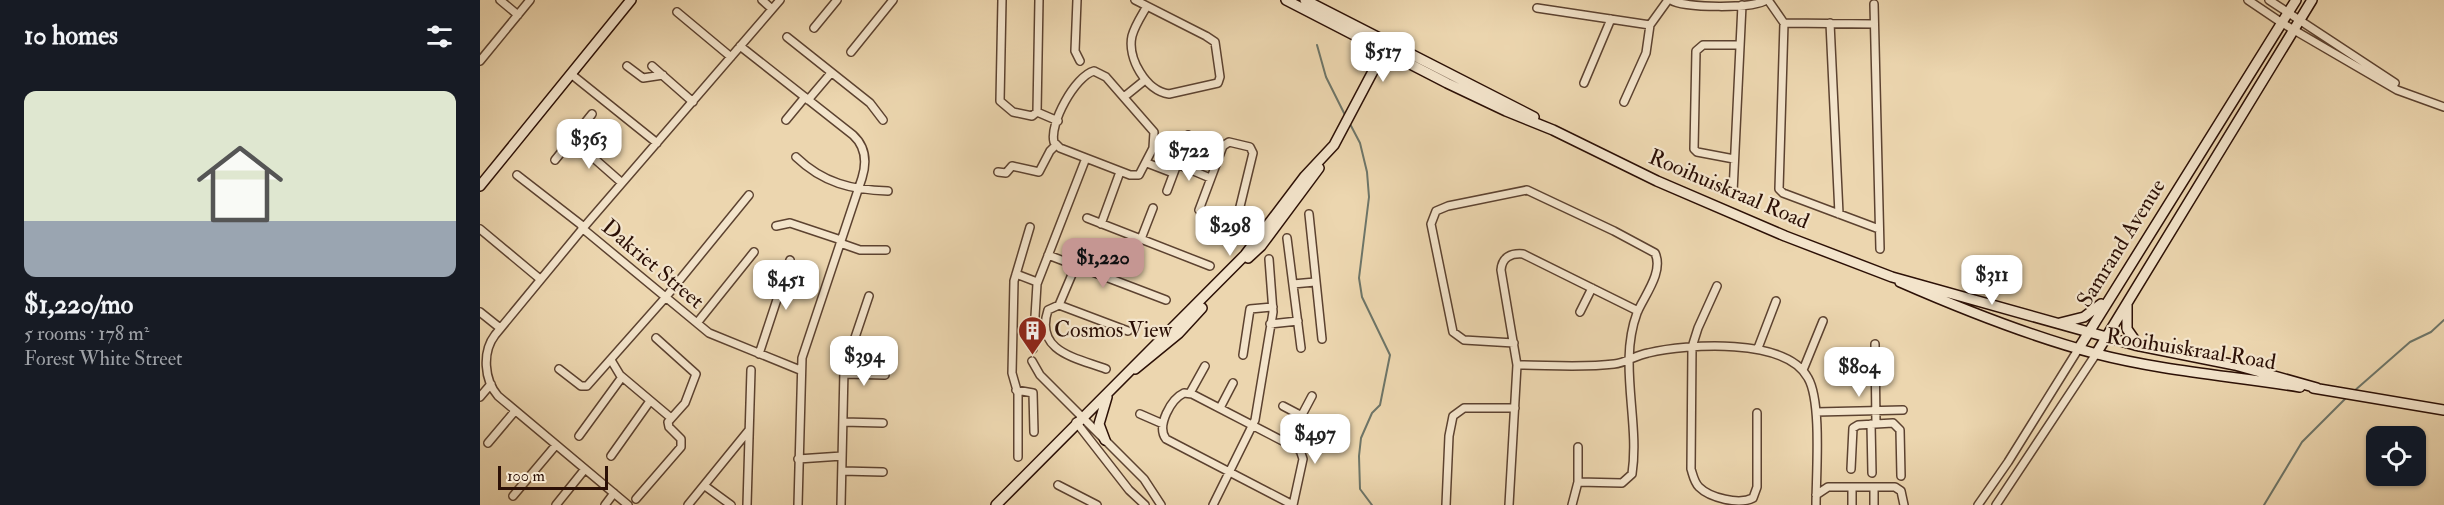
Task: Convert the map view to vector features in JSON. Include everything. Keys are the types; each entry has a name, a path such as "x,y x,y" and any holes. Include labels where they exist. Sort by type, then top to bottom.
{"main road":[{"path":"480,186 631,0"},
{"name":"Rooihuiskraal Road","path":"1286,0 1384,52 1506,111 1553,130"},
{"name":"Rooihuiskraal Road","path":"1305,0 1389,41 1553,130 1705,202 1892,277 1967,312 2096,354 2148,365 2318,388 2444,410"},
{"name":"Samrand Avenue","path":"2079,348 2296,0"},
{"name":"Samrand Avenue","path":"2096,354 2312,0"},
{"path":"996,505 1054,449 1079,420 1108,395 1144,354 1224,278 1305,176 1323,159 1343,130 1389,41"},
{"name":"Rooihuiskraal Road","path":"1892,277 2106,338 2235,365 2318,388"},
{"path":"2058,323 2084,317 2109,297"},
{"path":"2127,303 2127,329 2139,346"},
{"path":"1105,440 1099,423 1108,395"}],"street":[{"path":"500,0 518,15"},
{"path":"480,61 530,0"},
{"path":"762,0 772,9"},
{"path":"628,505 498,396 491,382 484,346 583,227 780,0"},
{"path":"814,28 837,0"},
{"path":"850,52 893,0"},
{"path":"1002,0 1000,101 1016,114 1032,116 1037,112"},
{"path":"1037,112 1039,0"},
{"path":"1077,0 1075,51 1080,61"},
{"path":"1135,0 1147,6 1214,40 1217,45 1220,77 1215,84 1169,94 1145,80 1133,56 1131,40 1147,6"},
{"path":"1624,102 1646,53 1650,25 1670,0 1683,4 1742,5 1757,5 1767,0 1784,23 1778,186 1783,193 1880,230"},
{"path":"2248,0 2282,23 2397,90 2444,107"},
{"path":"2269,0 2409,93"},
{"path":"1874,4 1880,249"},
{"path":"1733,192 1738,45 1742,5"},
{"path":"1537,8 1650,25"},
{"path":"677,12 731,57"},
{"path":"1584,83 1611,19"},
{"path":"1784,23 1874,24"},
{"path":"1830,23 1839,214"},
{"path":"787,38 870,104 883,120"},
{"path":"1734,159 1697,152 1694,149 1696,51 1703,45 1738,45"},
{"path":"740,46 861,143 864,166 858,190 804,347 800,370 798,505"},
{"path":"627,66 642,78 663,75"},
{"path":"652,66 693,102"},
{"path":"1092,72 1103,75 1124,97 1154,132 1155,141 1147,164 1139,175 1120,172 1056,145 1053,135 1073,88 1092,72"},
{"path":"786,120 831,73"},
{"path":"571,74 657,143"},
{"path":"1124,97 1145,80"},
{"path":"1037,112 1058,121"},
{"path":"555,160 592,114"},
{"path":"1167,191 1188,135"},
{"path":"572,139 622,183"},
{"path":"1199,210 1222,148 1227,142 1247,146 1253,150 1236,223"},
{"path":"998,172 1006,173 1012,166 1038,172 1051,149 1056,145"},
{"path":"796,158 817,176 858,190 888,191"},
{"path":"1033,349 1037,282 1086,158"},
{"path":"1147,164 1173,173"},
{"path":"1177,164 1210,178"},
{"path":"1101,224 1120,172"},
{"name":"Dakriet Street","path":"517,175 716,338 800,370"},
{"path":"1514,343 1464,340 1453,332 1431,224 1433,214 1441,208 1522,190 1529,191 1649,249 1658,259 1657,272 1638,311 1631,333 1632,474 1622,483 1578,482"},
{"path":"559,369 584,387 665,298 749,195"},
{"path":"1141,239 1153,208"},
{"path":"1309,214 1322,339"},
{"path":"1087,218 1210,266"},
{"path":"776,226 790,223 862,250 886,250"},
{"path":"1018,458 1016,390 1012,373 1016,274 1030,227"},
{"path":"480,229 540,279"},
{"path":"1287,238 1301,348"},
{"path":"697,323 754,252"},
{"path":"1509,505 1517,365 1501,270 1507,257 1523,254 1638,311"},
{"path":"1048,255 1166,300"},
{"path":"1213,505 1253,426 1273,307 1269,259"},
{"path":"759,354 790,260"},
{"path":"1076,265 1059,305 1047,312 1047,334 1051,344 1060,352 1106,369"},
{"path":"1016,274 1037,282"},
{"path":"1293,284 1315,282"},
{"path":"1717,286 1692,347 1691,469 1695,482 1703,490 1735,502 1742,503 1752,498 1757,487 1757,413"},
{"path":"1580,312 1592,288"},
{"path":"841,505 844,374 869,296"},
{"path":"1758,348 1776,301"},
{"path":"1059,305 1128,331"},
{"path":"1243,356 1251,309 1273,307"},
{"path":"480,312 500,328"},
{"path":"1270,324 1298,321"},
{"path":"1803,370 1823,321"},
{"path":"636,500 682,445 681,439 668,426 671,418 685,403 696,372 656,338"},
{"path":"1872,473 1875,344"},
{"path":"1517,365 1604,365 1630,360 1648,352 1692,347 1758,348 1803,370 1811,384 1816,412 1816,505"},
{"name":"Samrand Avenue","path":"1978,505 2008,462 2079,348"},
{"name":"Samrand Avenue","path":"1996,505 2096,354"},
{"path":"611,360 622,376 671,418"},
{"path":"1032,361 1040,375 1071,407 1118,475 1145,505"},
{"path":"1191,393 1205,366"},
{"path":"747,505 752,370"},
{"path":"844,374 885,375"},
{"path":"579,436 622,376"},
{"path":"480,383 491,382"},
{"path":"480,397 491,382"},
{"path":"1220,408 1233,383"},
{"path":"1016,390 1033,393 1034,432"},
{"path":"1184,393 1191,393 1253,426 1300,450 1303,457 1293,505 1166,439 1162,431 1162,424 1177,398 1184,393"},
{"path":"1287,443 1312,396"},
{"path":"611,456 650,401"},
{"path":"1283,406 1302,416"},
{"path":"1446,505 1449,436 1453,416 1464,408 1515,408"},
{"path":"1816,412 1903,410"},
{"path":"488,443 515,411"},
{"path":"1140,414 1162,424"},
{"path":"1079,420 1105,440 1144,479 1161,505"},
{"path":"843,422 883,423"},
{"path":"1851,469 1853,428 1893,423 1899,428 1901,476"},
{"path":"688,505 749,429"},
{"path":"513,496 556,445"},
{"path":"1572,505 1578,482 1578,447"},
{"path":"798,459 842,456"},
{"path":"1118,475 1129,464"},
{"path":"556,505 585,469"},
{"path":"842,471 883,472"},
{"path":"1058,485 1093,504"},
{"path":"705,486 731,505"},
{"path":"1852,487 1852,505"},
{"path":"1874,487 1874,505"},
{"path":"1816,495 1828,488 1898,488 1903,495 1904,505"},
{"path":"605,505 614,493"}],"waterway":[{"path":"1317,45 1326,77 1346,117"},
{"path":"1349,122 1360,143 1367,172 1369,197 1359,278 1362,297 1390,355 1380,405 1372,413 1361,438 1360,489 1372,505"},
{"path":"2353,392 2410,342 2431,332 2444,320"},
{"path":"2264,505 2302,442 2348,396"}],"place":[{"name":"Cosmos View","path":"1033,356"}]}
